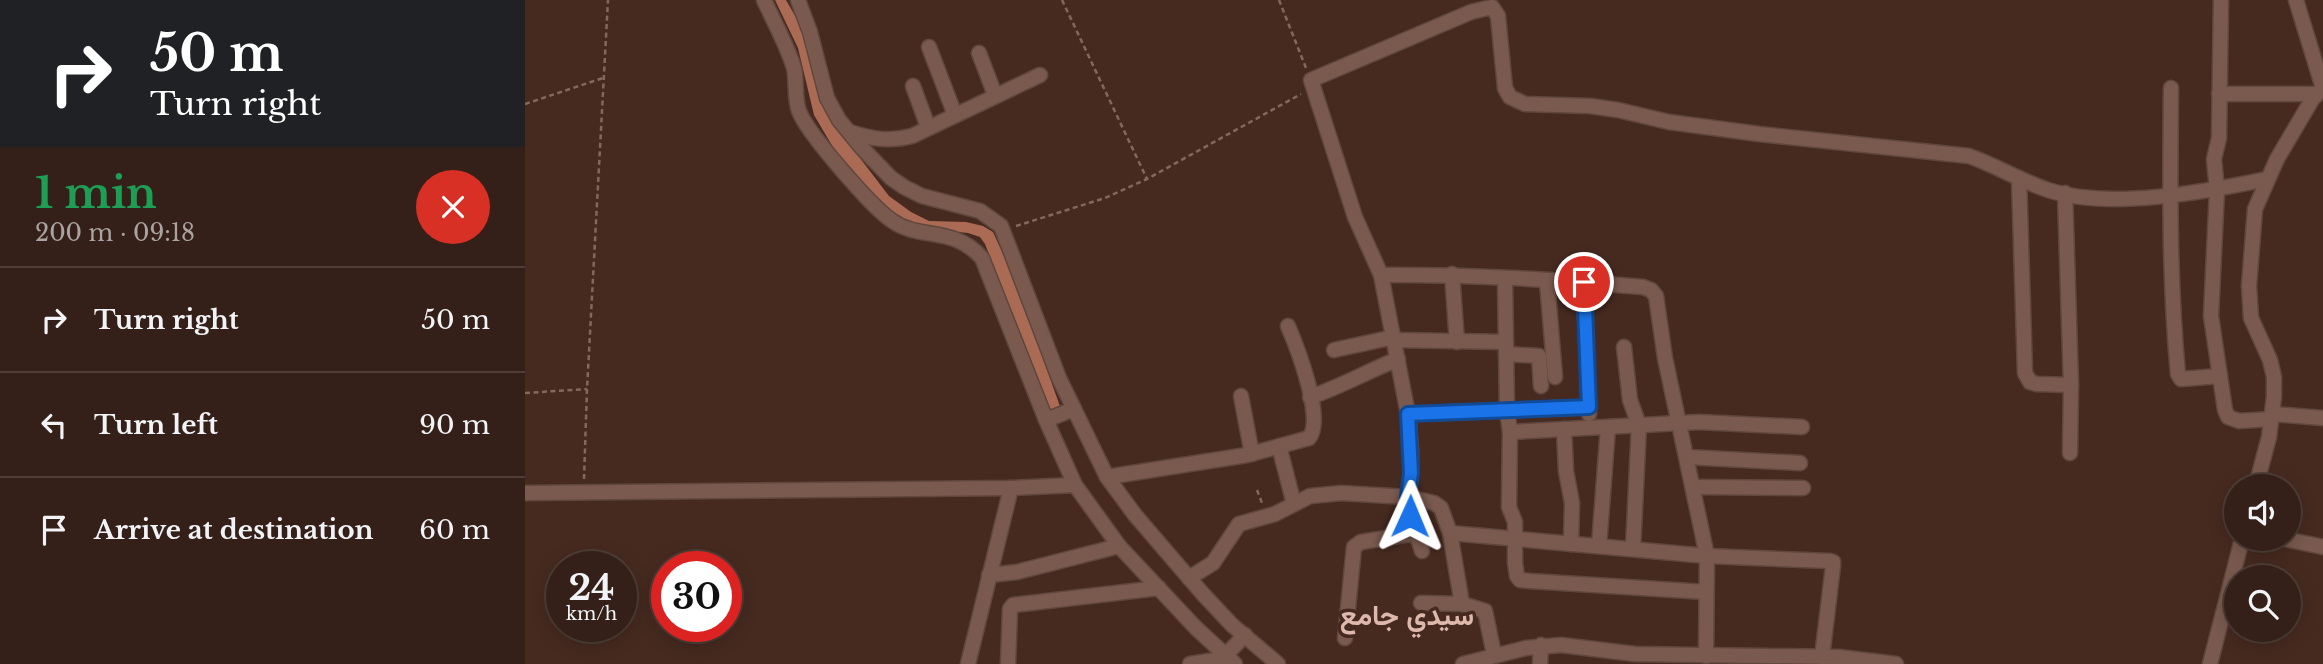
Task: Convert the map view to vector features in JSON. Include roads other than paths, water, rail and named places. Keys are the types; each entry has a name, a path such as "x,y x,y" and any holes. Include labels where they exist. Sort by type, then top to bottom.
{"street":[{"path":"764,0 794,70 798,109 825,150 883,215 897,225 957,239 970,246 982,258 1046,420 1075,485 1119,546 1226,661"},
{"path":"798,0 810,32 827,98 839,120 881,169 904,187 922,196 980,211 1001,226 1059,378 1107,477 1135,515 1189,578 1278,664"},
{"path":"2221,0 2219,138 2214,159 2217,190 2211,316 2225,410 2232,420 2323,418"},
{"path":"2259,474 2273,417 2274,377 2270,360 2252,318 2249,286 2255,209 2267,179 2321,90 2296,0"},
{"path":"1411,534 1408,414 1381,275 1355,217 1312,83 1471,12 1492,8 1499,16 1505,88 1510,97 1525,104 1600,107 1669,122 1969,156 2050,190 2065,193 2124,198 2169,195 2217,190 2267,179"},
{"path":"929,47 955,115"},
{"path":"979,53 995,95"},
{"path":"848,132 868,138 897,140 1040,75"},
{"path":"913,86 928,127"},
{"path":"2171,88 2169,195 2172,308 2178,374 2181,379 2220,376"},
{"path":"2220,94 2321,90"},
{"path":"2019,178 2025,373 2030,382 2037,384 2071,385"},
{"path":"2065,193 2071,385 2070,453"},
{"path":"1381,275 1452,274 1584,282 1651,290 1656,296 1665,358 1707,555 1706,656"},
{"path":"1452,274 1457,342"},
{"path":"1506,279 1509,506 1515,522 1514,563 1517,576 1520,580 1706,592"},
{"path":"1547,281 1555,377"},
{"path":"1584,282 1589,428"},
{"path":"1107,477 1252,454 1309,438 1315,425 1310,397 1300,356 1288,326"},
{"path":"1333,350 1395,339 1506,348 1539,356 1541,386"},
{"path":"1624,347 1630,400 1639,425 1633,549"},
{"path":"1310,397 1398,359"},
{"path":"1241,396 1252,454"},
{"path":"1408,414 1589,407"},
{"path":"1046,420 1074,409"},
{"path":"1510,432 1679,423 1802,427"},
{"path":"1599,546 1608,427"},
{"path":"1564,429 1566,471 1572,503 1571,544"},
{"path":"1279,446 1294,504"},
{"path":"1687,457 1800,463"},
{"path":"525,493 1075,485"},
{"path":"1693,487 1803,488"},
{"path":"968,664 1011,488"},
{"path":"1189,578 1213,563 1240,524 1275,514 1310,496 1341,493 1408,497 1434,503 1441,508 1450,533 1462,604"},
{"path":"1450,533 1707,555 1833,562 1822,657"},
{"path":"1345,638 1354,547 1361,542 1411,534 1418,538 1422,551"},
{"path":"2301,542 2323,547"},
{"path":"989,575 1017,572 1119,546"},
{"path":"2210,664 2239,551"},
{"path":"1008,664 1010,610 1013,605 1159,588"},
{"path":"1420,603 1462,604 1485,611 1494,654"},
{"path":"1190,664 1226,661 1245,635"},
{"path":"1463,664 1494,654 1541,645 1561,645 1635,654 1822,657 1896,664"},
{"path":"1540,664 1541,645"}],"district":[{"name":"سيدي جامع","path":"1407,615"}]}
